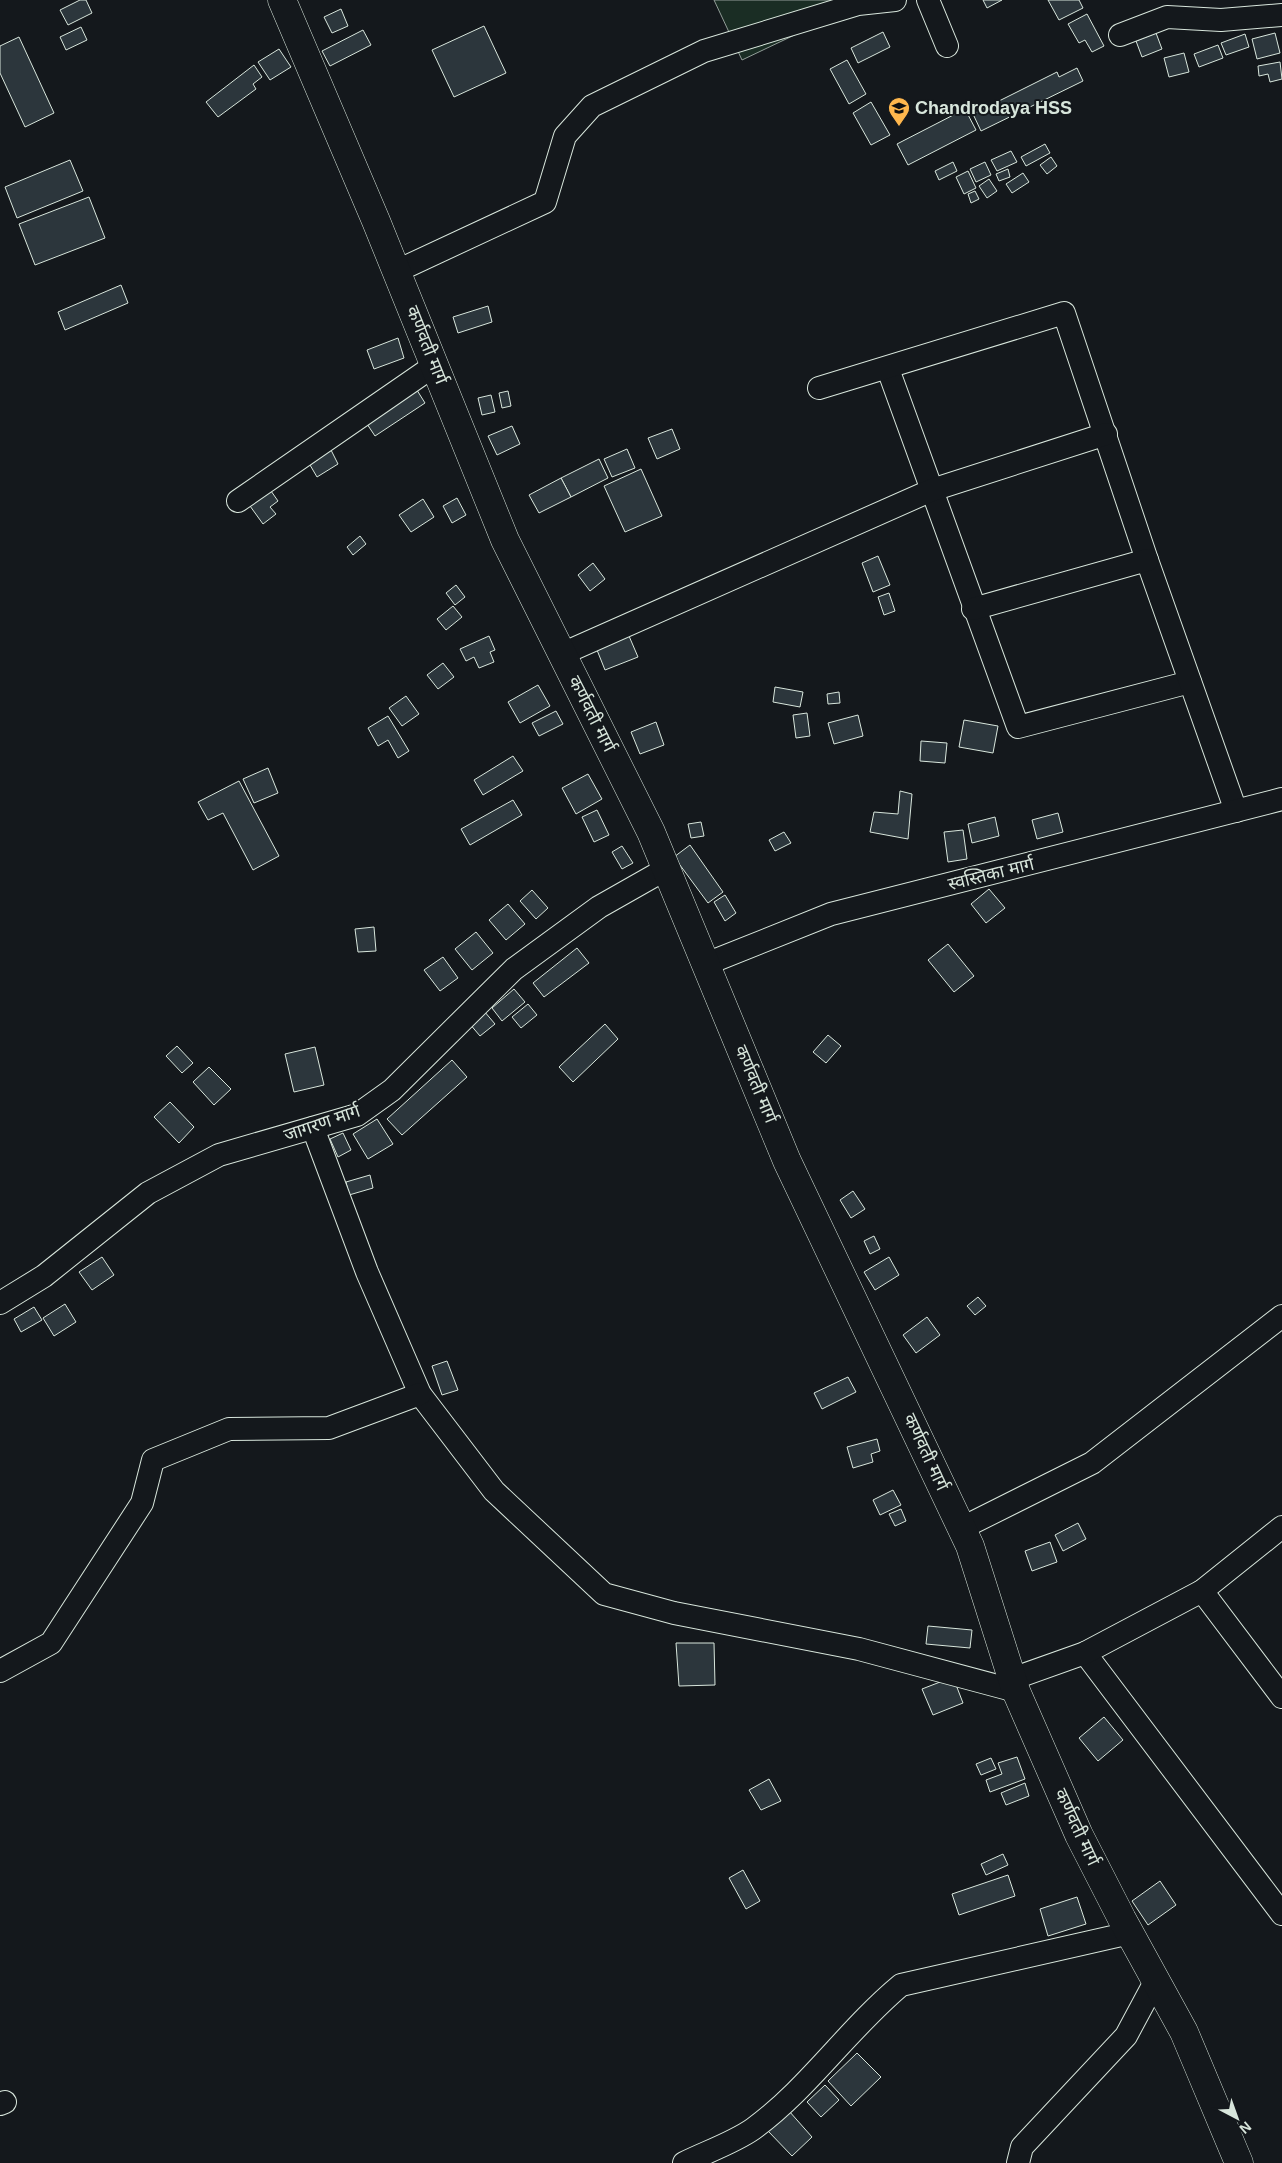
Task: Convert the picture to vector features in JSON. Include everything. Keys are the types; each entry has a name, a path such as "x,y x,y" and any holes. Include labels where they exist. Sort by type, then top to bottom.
{"main road":[{"name":"कर्णवती मार्ग","path":"282,0 397,271 505,540 651,832 787,1161 970,1546 1014,1685 1080,1835 1130,1933 1184,2032 1239,2163"}],"street":[{"path":"397,271 545,202 565,136 592,106 704,51 858,4 894,0"},
{"path":"928,0 947,46"},
{"path":"1120,35 1166,17 1221,20 1282,14"},
{"path":"819,388 888,369 1064,313 1147,560 1236,811"},
{"path":"238,501 435,365"},
{"path":"888,369 973,609 1018,727 1190,682"},
{"path":"562,654 932,490 1106,434"},
{"path":"973,609 1147,560"},
{"name":"स्वस्तिका मार्ग","path":"706,964 831,914 1282,799"},
{"name":"जागरण मार्ग","path":"0,1303 44,1276 156,1189 219,1154 357,1115 392,1090 514,969 599,907 666,869"},
{"path":"314,1128 367,1272 420,1394 494,1491 604,1594 674,1613 859,1649 1014,1685 1085,1653 1202,1591 1282,1527"},
{"path":"962,1528 1092,1463 1282,1316"},
{"path":"0,1671 51,1643 142,1503 153,1460 230,1430 330,1428 420,1394"},
{"path":"1202,1591 1282,1697"},
{"path":"1085,1653 1282,1914"},
{"path":"684,2163 751,2130 776,2110 878,2004 901,1985 1130,1933"},
{"path":"1018,2163 1022,2147 1126,2036 1156,1980"}],"green space":[{"path":"714,0 868,0 742,60"}],"building":[{"path":"80,0 86,0 92,13 68,25 60,10"},
{"path":"983,0 1002,0 987,8"},
{"path":"1048,0 1079,0 1083,8 1059,20"},
{"path":"341,9 348,26 332,33 324,17"},
{"path":"1087,14 1104,46 1092,52 1085,40 1079,43 1068,24"},
{"path":"484,26 506,73 454,97 432,50"},
{"path":"81,27 87,40 66,50 60,37"},
{"path":"363,30 371,45 330,66 322,51"},
{"path":"883,32 890,47 858,63 851,48"},
{"path":"1156,33 1162,49 1142,57 1136,41"},
{"path":"1275,33 1280,53 1257,59 1252,39"},
{"path":"1245,34 1249,47 1226,55 1221,43"},
{"path":"19,37 54,113 25,127 0,73 0,46"},
{"path":"1218,45 1223,58 1199,67 1194,54"},
{"path":"279,49 291,67 270,80 258,62"},
{"path":"1184,53 1189,72 1169,77 1164,58"},
{"path":"847,60 866,94 849,104 830,69"},
{"path":"1280,62 1282,79 1270,82 1268,74 1259,76 1258,66"},
{"path":"254,65 262,77 253,84 256,89 218,117 206,102"},
{"path":"1077,68 1083,81 981,131 973,114 1057,72 1059,77"},
{"path":"871,102 890,135 871,145 853,113"},
{"path":"965,109 976,130 908,165 897,144"},
{"path":"1045,144 1050,153 1026,166 1021,157"},
{"path":"1011,151 1017,162 997,171 991,160"},
{"path":"1051,157 1057,166 1047,174 1040,165"},
{"path":"70,160 83,191 17,218 5,187"},
{"path":"953,162 957,171 939,180 935,171"},
{"path":"985,162 991,175 976,182 970,169"},
{"path":"1008,169 1010,177 999,181 996,174"},
{"path":"968,171 976,188 964,194 956,177"},
{"path":"1023,173 1029,182 1012,193 1006,184"},
{"path":"989,179 997,191 987,198 979,186"},
{"path":"975,191 979,199 971,203 968,194"},
{"path":"89,197 105,238 35,265 19,224"},
{"path":"121,285 128,303 65,330 58,312"},
{"path":"488,306 492,322 458,333 453,317"},
{"path":"398,338 404,358 374,369 367,350"},
{"path":"415,387 425,403 375,436 365,421"},
{"path":"508,391 511,406 502,408 499,393"},
{"path":"491,395 495,412 482,415 478,398"},
{"path":"512,426 520,444 497,455 488,436"},
{"path":"672,429 680,449 657,459 648,438"},
{"path":"627,449 635,468 612,477 604,459"},
{"path":"331,450 338,464 317,477 310,465"},
{"path":"599,459 608,478 571,497 561,478"},
{"path":"641,469 662,516 625,532 604,486"},
{"path":"561,478 571,497 539,513 529,495"},
{"path":"271,491 278,501 270,507 276,514 263,524 250,506"},
{"path":"457,498 466,515 452,523 443,506"},
{"path":"423,499 434,517 411,532 399,515"},
{"path":"360,536 366,544 353,555 347,547"},
{"path":"878,556 890,585 873,592 862,563"},
{"path":"593,563 605,579 590,591 578,575"},
{"path":"456,585 465,597 455,605 446,593"},
{"path":"889,593 895,611 884,615 878,597"},
{"path":"453,606 462,617 446,630 437,619"},
{"path":"489,636 495,650 490,652 494,662 479,668 474,657 466,661 460,649"},
{"path":"629,636 638,657 605,670 597,650"},
{"path":"443,663 454,677 438,689 427,675"},
{"path":"538,685 550,706 520,723 508,702"},
{"path":"775,687 803,692 800,707 773,702"},
{"path":"839,692 840,703 828,704 827,694"},
{"path":"406,696 419,714 402,726 389,708"},
{"path":"556,711 563,724 539,736 532,723"},
{"path":"807,713 810,736 796,738 793,715"},
{"path":"858,715 863,736 834,744 828,723"},
{"path":"388,716 409,751 398,758 388,740 378,746 368,728"},
{"path":"964,720 998,726 993,753 959,747"},
{"path":"656,722 664,745 640,754 631,732"},
{"path":"921,741 947,743 945,763 920,761"},
{"path":"513,756 523,771 483,795 474,780"},
{"path":"268,768 278,793 254,803 243,779"},
{"path":"588,774 602,799 576,814 562,788"},
{"path":"239,781 279,856 253,870 223,813 208,820 198,802"},
{"path":"900,791 912,794 908,839 870,832 874,812 898,814"},
{"path":"513,800 522,815 470,845 461,829"},
{"path":"597,810 609,835 594,842 582,817"},
{"path":"1058,813 1063,832 1037,839 1032,820"},
{"path":"995,817 999,836 972,843 968,824"},
{"path":"701,822 704,836 691,838 688,824"},
{"path":"963,830 967,859 948,862 944,832"},
{"path":"784,832 791,843 775,851 769,840"},
{"path":"690,845 723,892 708,903 674,857"},
{"path":"622,846 633,863 622,869 612,852"},
{"path":"989,889 1005,908 986,923 971,904"},
{"path":"532,890 548,908 536,919 520,901"},
{"path":"725,895 736,913 725,921 714,902"},
{"path":"508,904 525,924 506,940 489,920"},
{"path":"374,927 376,951 358,952 355,929"},
{"path":"476,932 493,953 472,970 455,949"},
{"path":"948,944 974,976 954,992 928,960"},
{"path":"577,948 589,963 544,997 533,983"},
{"path":"443,957 458,978 440,991 424,970"},
{"path":"514,989 525,1002 502,1021 492,1008"},
{"path":"528,1004 537,1015 521,1028 512,1017"},
{"path":"484,1011 495,1024 480,1036 469,1023"},
{"path":"605,1024 618,1039 573,1082 559,1067"},
{"path":"828,1035 841,1046 826,1063 813,1052"},
{"path":"177,1046 193,1063 182,1073 166,1056"},
{"path":"315,1047 324,1085 294,1092 285,1054"},
{"path":"452,1060 467,1077 402,1135 387,1119"},
{"path":"209,1067 231,1089 214,1105 193,1082"},
{"path":"170,1102 194,1127 179,1143 154,1117"},
{"path":"377,1119 393,1144 368,1159 353,1134"},
{"path":"343,1133 351,1150 338,1157 330,1139"},
{"path":"370,1175 373,1188 349,1195 346,1182"},
{"path":"853,1191 865,1209 851,1218 840,1200"},
{"path":"874,1236 880,1249 870,1254 864,1241"},
{"path":"102,1257 114,1275 92,1290 79,1272"},
{"path":"889,1257 899,1275 875,1290 864,1272"},
{"path":"978,1297 986,1306 975,1315 967,1306"},
{"path":"65,1304 76,1322 54,1336 43,1318"},
{"path":"34,1307 42,1320 21,1332 14,1319"},
{"path":"927,1317 940,1335 916,1353 903,1335"},
{"path":"447,1361 458,1390 442,1395 432,1366"},
{"path":"848,1377 856,1392 822,1409 814,1393"},
{"path":"877,1439 880,1451 871,1454 873,1462 853,1468 847,1447"},
{"path":"893,1490 901,1505 880,1515 873,1500"},
{"path":"901,1509 906,1521 895,1526 889,1514"},
{"path":"1078,1523 1086,1539 1063,1551 1055,1535"},
{"path":"1050,1542 1057,1562 1032,1571 1025,1551"},
{"path":"928,1626 972,1630 970,1648 926,1644"},
{"path":"676,1643 714,1643 715,1685 679,1686"},
{"path":"953,1677 963,1703 933,1715 922,1689"},
{"path":"1104,1717 1123,1740 1098,1761 1079,1738"},
{"path":"1017,1757 1025,1779 990,1792 986,1780 1002,1774 998,1763"},
{"path":"991,1758 996,1769 981,1775 976,1764"},
{"path":"769,1779 781,1801 761,1810 749,1790"},
{"path":"1025,1783 1029,1796 1006,1805 1001,1793"},
{"path":"1003,1854 1008,1865 986,1875 981,1864"},
{"path":"743,1870 760,1901 746,1909 729,1878"},
{"path":"1008,1875 1015,1896 959,1915 952,1894"},
{"path":"1160,1881 1176,1905 1148,1925 1132,1901"},
{"path":"1077,1897 1086,1924 1048,1936 1040,1909"},
{"path":"857,2053 881,2077 851,2106 828,2081"},
{"path":"825,2085 839,2100 821,2117 807,2102"},
{"path":"789,2111 812,2137 792,2156 768,2131"}],"place":[{"name":"Chandrodaya HSS","path":"899,127"}]}
